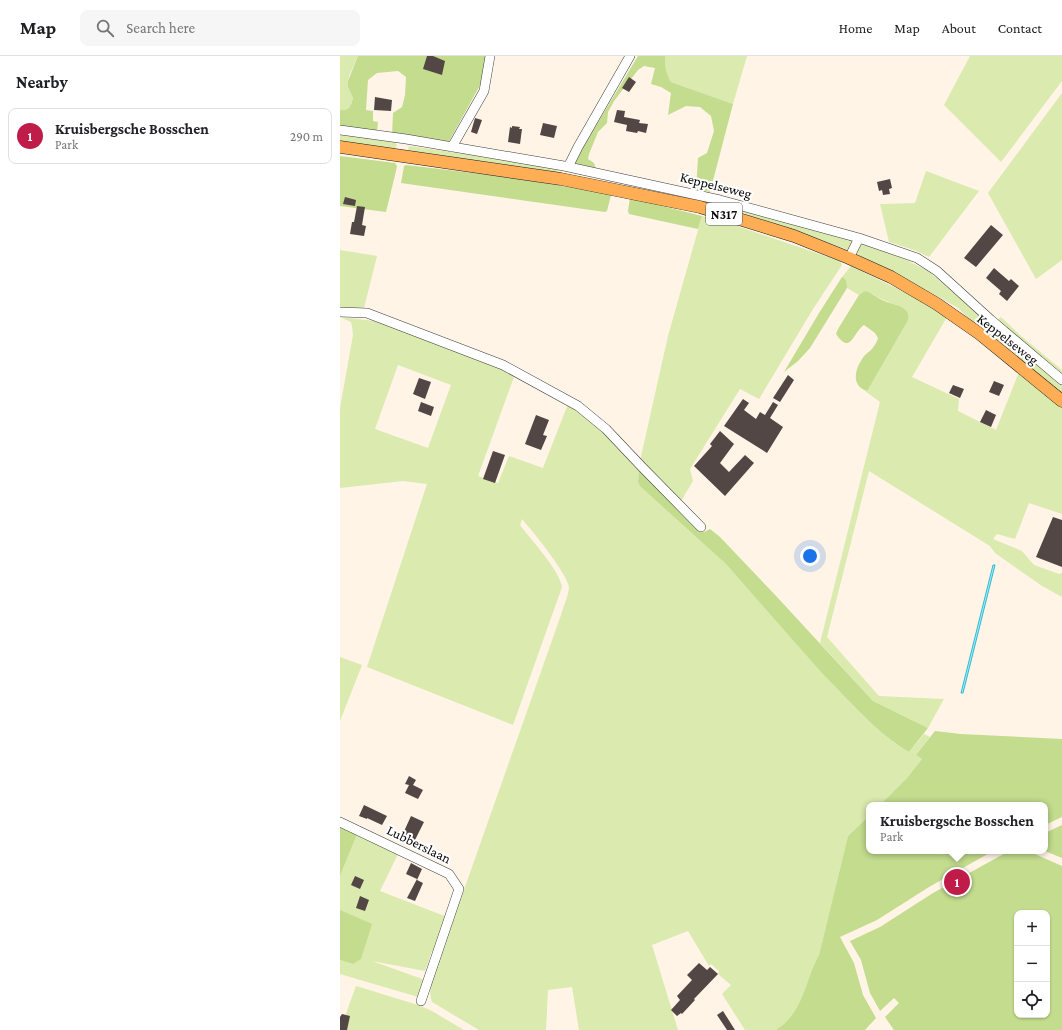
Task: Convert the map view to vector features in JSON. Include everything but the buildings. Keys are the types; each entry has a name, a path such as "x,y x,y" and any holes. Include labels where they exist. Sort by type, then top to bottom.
{"main road":[{"name":"Keppelseweg","path":"340,147 561,179 700,207 794,236 891,277 937,304 980,334 1062,401"}],"street":[{"path":"452,147 484,91 490,56"},
{"path":"561,179 566,166 630,56"},
{"name":"Keppelseweg","path":"340,130 406,139 566,166 720,200 859,238 917,258 937,271 991,320 1062,380"},
{"path":"403,156 406,139"},
{"path":"849,258 859,238"},
{"path":"340,312 367,313 502,365 578,406 606,429 701,526"},
{"path":"980,334 991,320"},
{"name":"Lubberslaan","path":"340,822 449,874 459,889 421,1001"}],"green space":[{"path":"340,56 358,56 349,76 348,87 353,98 350,108 347,110 340,110"},
{"path":"358,56 492,56 489,69 448,143 392,135 393,113 402,107 405,95 406,77 398,71 377,73 368,80 366,110 373,111 373,121 378,122 377,132 340,127 340,110 346,110 351,106 353,98 348,87 348,81"},
{"path":"638,56 665,56 666,69 671,82 733,104 710,192 696,189 698,158 707,153 714,131 711,116 700,107 686,106 668,115 671,93 661,87 651,84 655,68 644,66 638,70 614,101 608,112 607,123 598,132 589,154 588,159 594,163 596,169 574,163"},
{"path":"665,56 747,56 733,104 671,82 666,69"},
{"path":"970,56 1062,56 1062,81 1001,162 944,105"},
{"path":"1062,93 1062,260 1036,279 988,193"},
{"path":"340,134 394,141 397,145 394,150 340,144"},
{"path":"410,146 559,168 559,171 556,172 409,151 408,148"},
{"path":"340,156 395,163 397,166 386,212 340,206"},
{"path":"406,165 498,176 611,195 607,211 605,212 401,183 404,166"},
{"path":"926,171 979,191 929,257 914,250 889,242 880,204 915,203"},
{"path":"630,198 702,216 698,229 629,214"},
{"path":"725,205 855,240 849,250 756,218"},
{"path":"702,216 728,223 840,261 842,265 813,309 759,399 740,389 690,469 693,481 681,501 640,461 668,336"},
{"path":"864,244 904,259 928,271 983,318 983,324 979,328 958,308 860,256 857,253 861,245"},
{"path":"340,250 377,256 363,309 340,310"},
{"path":"851,266 908,294 947,317 912,377 959,399 958,411 996,430 1019,372 1062,407 1062,514 1029,503 1015,539 997,534 993,539 1022,551 1034,565 1059,574 1062,573 1062,597 1042,586 995,553 990,546 869,471 827,637 879,696 944,699 928,728 873,701 820,643 880,402 865,391 867,391 897,305 865,291 859,295 847,288 846,280 842,277"},
{"path":"842,277 846,280 847,288 810,348 798,361 784,372 819,313"},
{"path":"865,291 882,300 900,306 908,315 908,320 867,391 861,388 856,380 857,370 862,359 871,350 878,338 875,333 864,325 849,343 845,343 836,334 859,295"},
{"path":"340,317 374,321 434,341 515,374 478,476 498,483 509,456 543,468 568,404 589,418 639,469 638,482 641,486 726,564 836,687 875,726 896,744 909,752 924,734 930,737 916,755 922,759 907,778 883,802 866,802 866,819 848,836 819,955 803,997 792,1017 785,1025 776,1030 745,1030 722,994 731,985 718,974 719,971 711,964 709,966 688,931 652,945 678,1030 579,1030 572,987 548,990 546,1030 479,1030 432,1002 430,990 435,970 561,615 569,588 557,564 522,519 520,525 550,563 560,580 562,587 513,725 367,667 427,484 403,481 340,488 340,408 353,335 351,322","holes":["398,365 451,385 428,448 375,429"]},
{"path":"1001,317 1062,370 1062,375 997,320"},
{"path":"989,326 1062,385 1062,395 989,335"},
{"path":"639,469 697,527 704,532 710,529 720,537 873,701 928,728 909,752 886,736 864,716 822,673 726,564 640,486 638,482"},
{"path":"340,657 362,665 340,721"},
{"path":"935,731 961,734 1062,739 1062,817 1048,824 1048,802 883,802 907,778 922,759 916,755"},
{"path":"866,819 866,854 988,854 929,887 877,920 840,937 854,963 863,995 876,1018 865,1030 776,1030 794,1013 819,955 848,836"},
{"path":"340,823 358,832 340,876"},
{"path":"1062,825 1062,858 1048,852 1048,832"},
{"path":"358,832 398,854 380,891 447,917 435,952 432,951 425,971 372,961 425,980 418,997 340,974 340,960 353,964 340,955 340,876"},
{"path":"1004,854 1035,854 1062,866 1062,1030 894,1030 885,1017 899,1003 894,998 880,1011 870,993 861,960 850,941 880,927 933,893"},
{"path":"340,910 372,924 361,959 353,964 340,960"},
{"path":"356,986 418,1005 430,1010 464,1030 340,1030"}],"water":[{"path":"993,565 995,565 963,693 961,693"}],"place":[{"name":"Kruisbergsche Bosschen","path":"957,882"}]}
